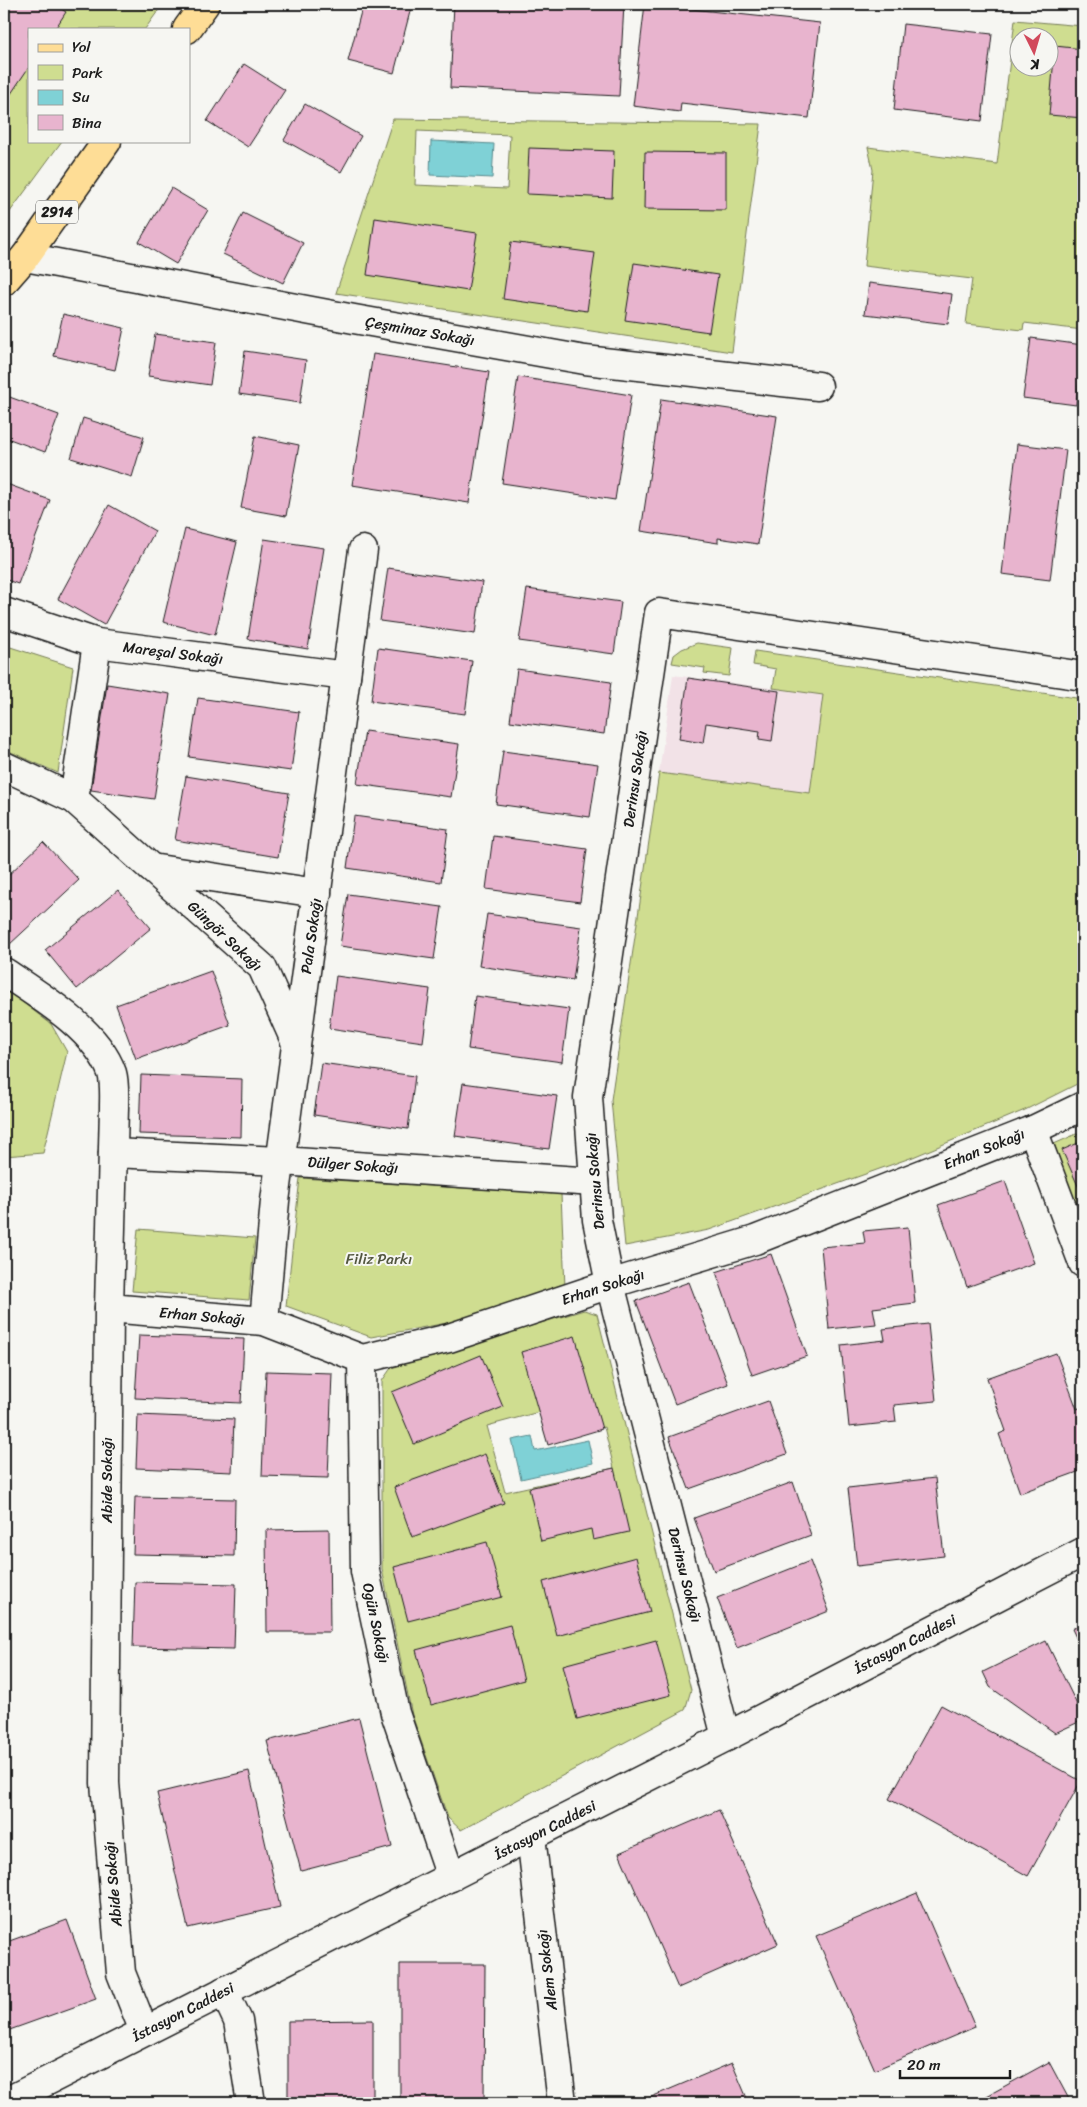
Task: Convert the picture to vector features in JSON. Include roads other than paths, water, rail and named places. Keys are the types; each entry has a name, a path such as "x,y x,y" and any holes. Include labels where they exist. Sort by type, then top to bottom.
{"main road":[{"path":"188,28 204,4"},
{"name":"2914","path":"4,281 24,258 106,142"}],"street":[{"name":"Çeşminaz Sokağı","path":"24,258 586,360 818,386"},
{"name":"Pala Sokağı","path":"264,1321 296,1043 363,550"},
{"name":"Mareşal Sokağı","path":"4,612 97,643 346,676"},
{"name":"Derinsu Sokağı","path":"726,1737 610,1284 597,1220 588,1097 659,613 1083,676"},
{"path":"74,798 97,643"},
{"name":"Güngör Sokağı","path":"4,766 74,798 262,967 296,1043"},
{"name":"Güngör Sokağı","path":"151,868 317,893"},
{"name":"Abide Sokağı","path":"4,972 58,1009 97,1046 112,1074 114,1107 109,1308 104,1783 121,1973 144,2031"},
{"name":"Erhan Sokağı","path":"109,1308 264,1321 362,1359 449,1338 610,1284 754,1240 1033,1130 1083,1106"},
{"path":"1033,1130 1083,1263"},
{"name":"Dülger Sokağı","path":"113,1153 281,1161 594,1182"},
{"name":"Ogün Sokağı","path":"362,1359 365,1571 395,1713 451,1877"},
{"name":"İstasyon Caddesi","path":"4,2103 726,1737 1083,1552"},
{"name":"Alem Sokağı","path":"532,1836 562,2103"},
{"path":"224,1991 238,2021 251,2103"}],"water":[{"path":"431,141 494,144 492,178 430,175"},
{"path":"532,1436 535,1451 588,1440 593,1463 521,1479 512,1440"}],"park label":[{"name":"Filiz Parkı","path":"379,1259"}]}
